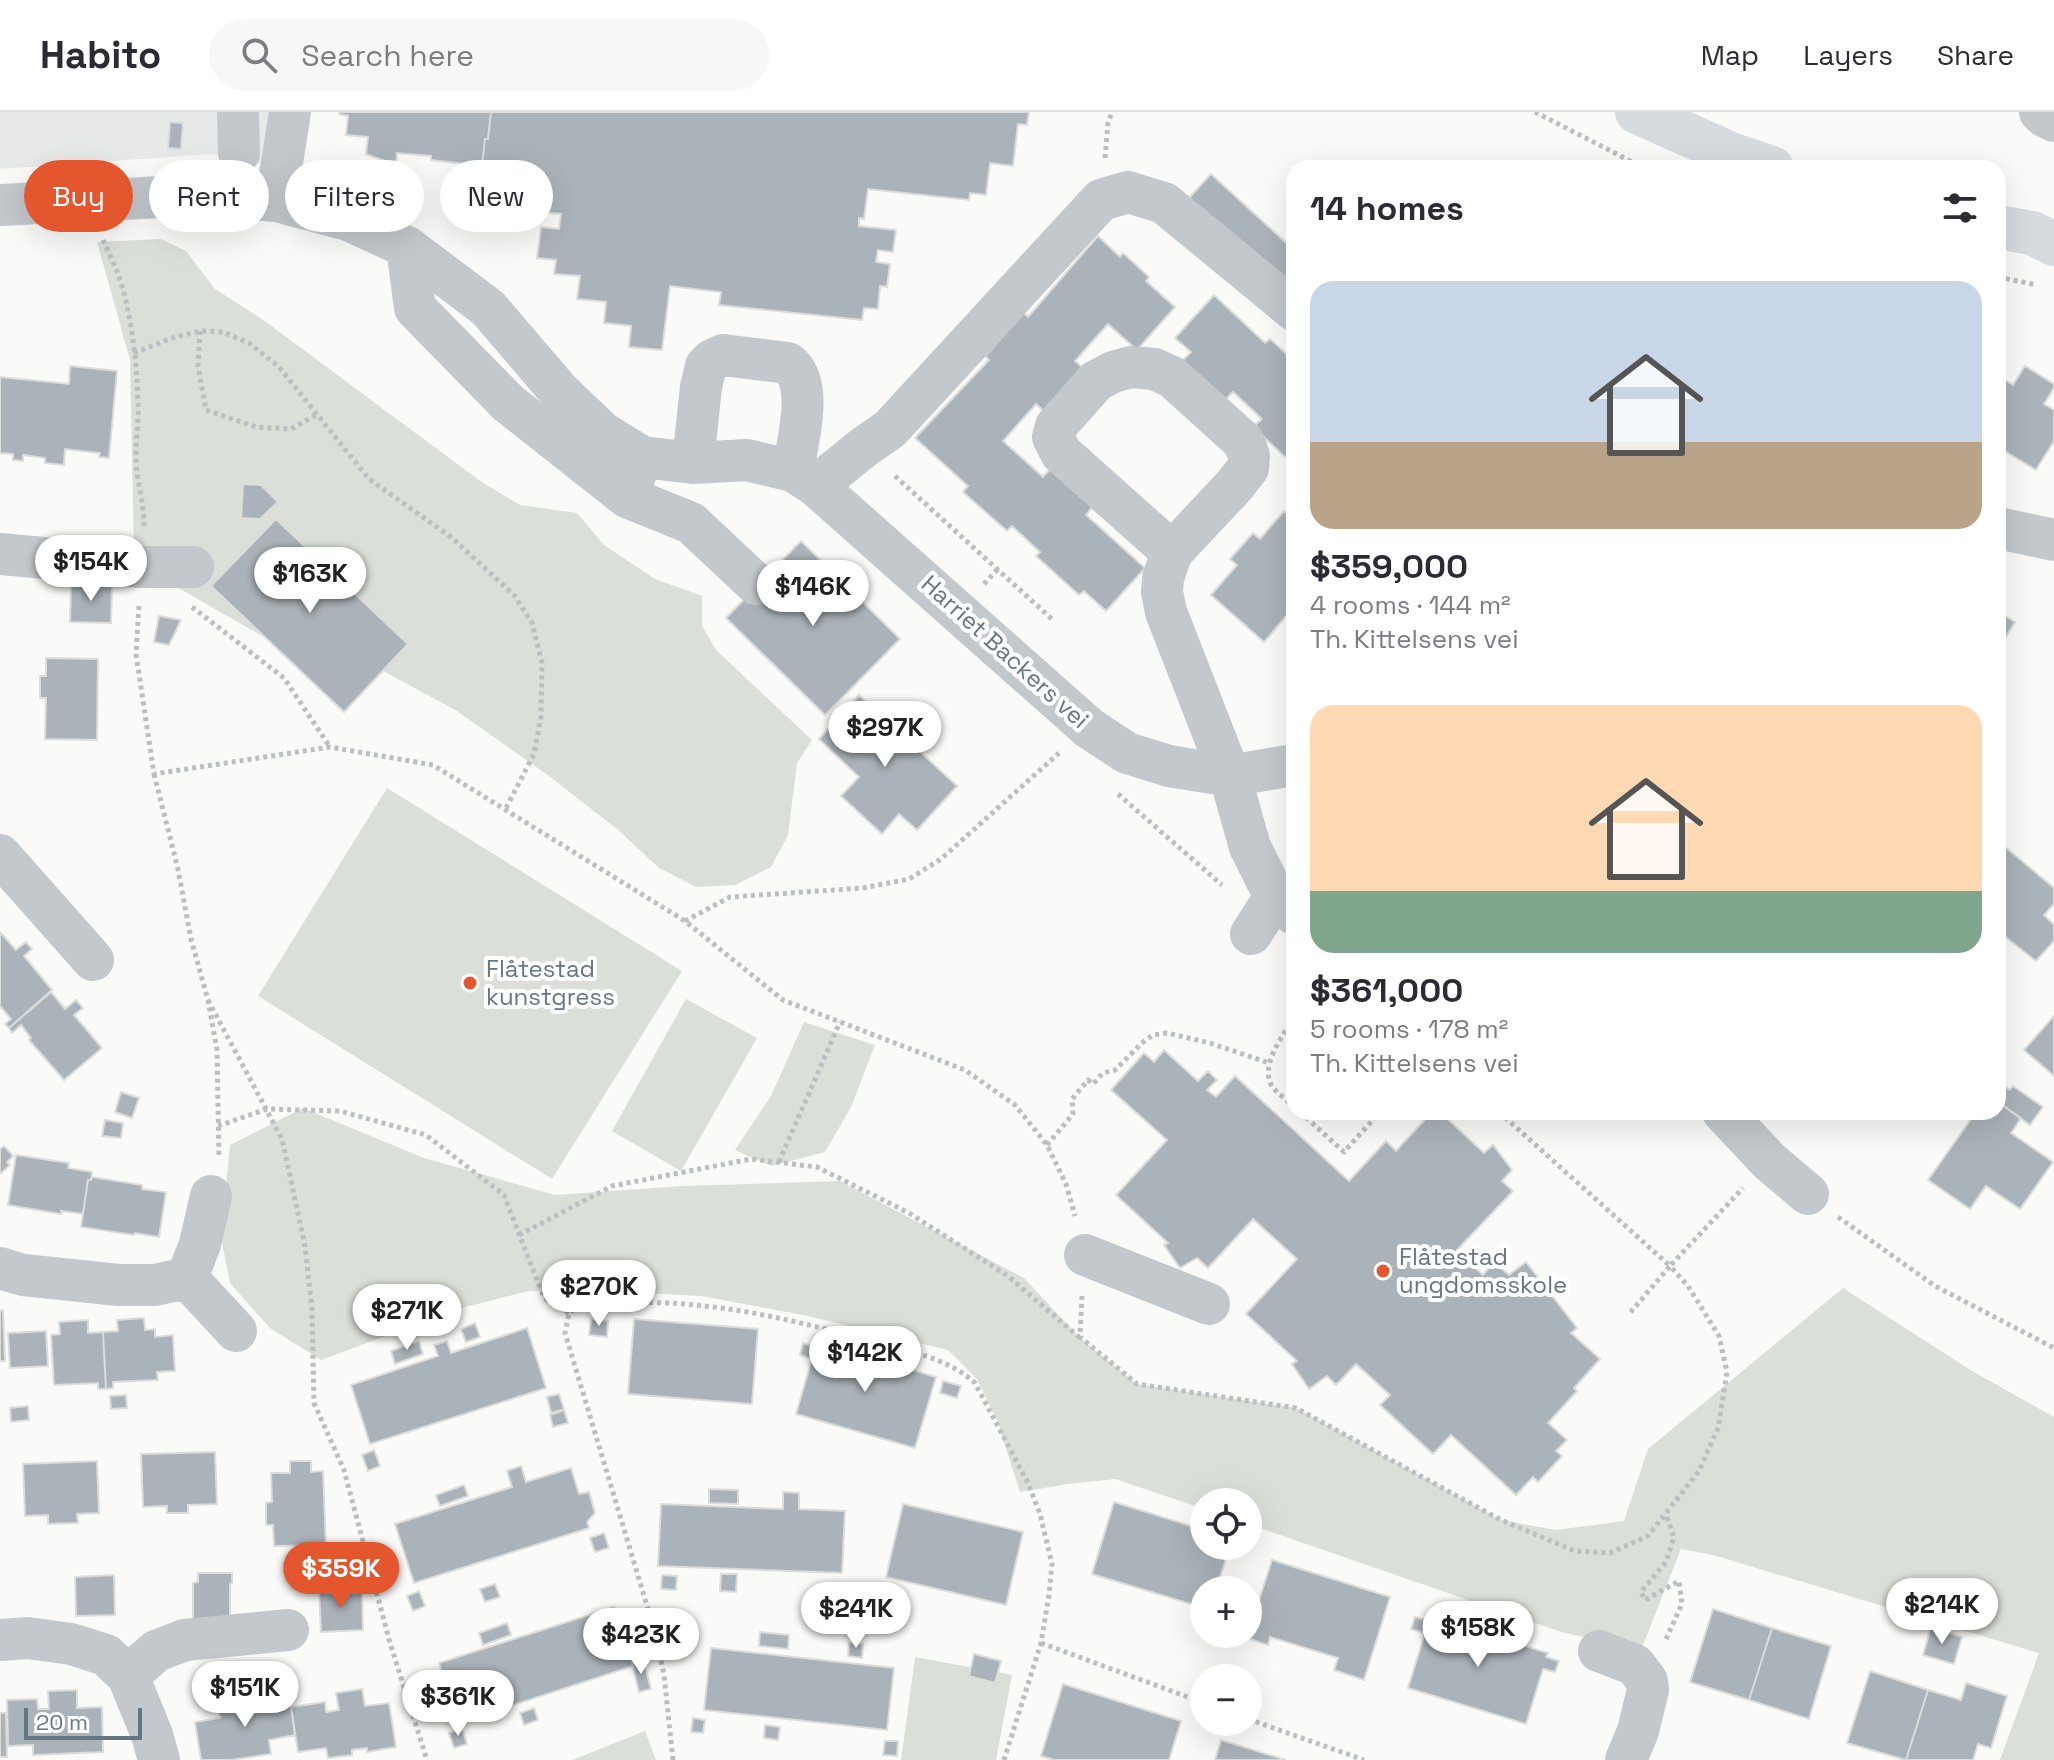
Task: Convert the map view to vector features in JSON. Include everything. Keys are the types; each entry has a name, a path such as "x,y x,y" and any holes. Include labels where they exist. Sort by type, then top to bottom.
{"main road":[{"path":"1637,112 1749,160"}],"street":[{"path":"238,112 239,153"},
{"path":"276,201 290,112"},
{"path":"2040,112 2054,121"},
{"path":"693,463 701,387 706,366 712,360 723,355 788,363 795,369 804,396 804,479 864,447 890,429 1101,200 1128,192 1164,203 1286,303"},
{"name":"Harriet Backers vei","path":"133,198 203,195 276,201 348,220 407,247 488,308 559,391 603,433 642,457 693,463 747,460 804,479 1089,728 1127,753 1169,766 1230,776 1286,766"},
{"name":"Harriet Backers vei","path":"0,205 24,204"},
{"path":"407,247 415,308 508,403 627,497 691,523 756,584"},
{"path":"1172,552 1061,453 1053,437 1056,426 1096,381 1131,367 1154,369 1172,377 1244,442 1249,456 1248,468 1234,486 1172,552 1163,578 1162,592 1166,612 1230,776 1270,916"},
{"path":"627,497 642,457"},
{"path":"2006,530 2054,540"},
{"path":"0,554 141,567 193,567"},
{"path":"0,855 93,960"},
{"path":"1731,1120 1769,1161 1808,1194"},
{"path":"187,1278 200,1244 211,1196"},
{"path":"1085,1255 1209,1304"},
{"path":"0,1268 23,1275 119,1285 155,1285 187,1278"},
{"path":"187,1278 236,1331"},
{"path":"128,1676 156,1651 185,1640 288,1630"},
{"path":"0,1640 28,1638 71,1644 106,1655 128,1676 159,1760"},
{"path":"1599,1651 1635,1665 1647,1681 1648,1690 1638,1731 1626,1760"}],"path":[{"path":"1535,112 1628,160"},
{"path":"100,232 118,274 134,353 138,402 137,476 144,519 136,654 154,774 217,1050 219,1167 211,1196"},
{"path":"2006,279 2040,285"},
{"path":"134,353 200,331 223,332 249,343 279,367 369,479 451,537 514,595 532,623 542,663 541,716 534,754 505,810"},
{"path":"200,331 198,366 206,410 256,427 291,429 318,414"},
{"path":"864,447 1054,621"},
{"path":"141,567 284,678 330,747"},
{"path":"685,921 730,897 863,888 909,879 941,859 1089,728"},
{"path":"154,774 330,747 433,765 685,921 783,1000 965,1070 1015,1105 1047,1145 1066,1184 1085,1255 1080,1337"},
{"path":"1112,788 1270,916"},
{"path":"208,1000 282,1139 305,1246 312,1309 314,1403 344,1470 390,1643 427,1760"},
{"path":"779,1162 840,1022"},
{"path":"1286,1032 1269,1063 1268,1076 1272,1087 1286,1100"},
{"path":"1047,1145 1073,1114 1072,1099 1088,1080 1093,1084 1103,1073 1115,1070 1153,1035 1167,1033 1210,1043 1269,1063"},
{"path":"218,1126 267,1109 340,1111 426,1135 504,1195 544,1298 569,1313"},
{"path":"1309,1120 1344,1152 1373,1120"},
{"path":"519,1235 612,1186 751,1159 817,1167 909,1213 1008,1276 1137,1384 1296,1408 1501,1520 1575,1551 1610,1553 1648,1536 1699,1471 1718,1428 1727,1372 1719,1336 1688,1286 1670,1266 1508,1120"},
{"path":"1629,1314 1769,1161"},
{"path":"1808,1194 1935,1286 2054,1348"},
{"path":"673,1760 664,1675 654,1629 565,1333 569,1313 586,1305 643,1302 739,1309 916,1353 951,1366 975,1383 1028,1483 1040,1514 1052,1564 1041,1643 1004,1760"},
{"path":"1647,1681 1682,1604 1679,1581 1645,1600 1641,1592 1666,1562 1674,1537 1666,1514"},
{"path":"1041,1643 1190,1698"},
{"path":"1262,1724 1364,1760"}],"shaded area":[{"path":"0,112 293,112 267,160 243,160 211,154 127,160 24,160 24,167 0,169"},
{"path":"161,239 186,251 215,289 262,319 483,483 520,505 577,513 604,545 655,579 702,596 702,626 716,650 812,740 797,763 788,835 771,867 735,885 696,887 659,868 617,829 549,776 457,711 374,666 264,637 159,577 134,550 130,360 97,242"},
{"name":"Flåtestad kunstgress","path":"387,788 682,971 552,1179 258,996"},
{"path":"686,999 757,1038 681,1171 612,1131"},
{"path":"804,1022 875,1045 851,1107 825,1152 771,1166 735,1150 771,1096"},
{"path":"303,1108 424,1158 555,1195 682,1186 840,1181 1024,1278 1079,1337 1137,1384 1296,1408 1501,1520 1556,1530 1624,1521 1648,1449 1843,1288 1972,1371 2054,1417 2054,1760 2000,1760 2039,1653 1713,1555 1681,1549 1641,1650 1561,1632 1262,1529 1262,1488 1190,1488 1190,1504 1115,1479 1020,1492 997,1420 977,1379 948,1350 803,1315 701,1296 582,1290 529,1291 458,1309 321,1360 270,1328 230,1283 221,1237 230,1145"},
{"path":"915,1657 1012,1675 996,1760 901,1760"},
{"path":"645,1731 656,1760 572,1760"}],"building":[{"path":"491,112 483,160 440,161 431,160 431,156 397,153 396,160 382,160 366,154 368,137 346,135 348,116 339,114"},
{"path":"491,112 1029,112 1027,125 1018,124 1013,166 990,163 986,195 970,193 969,200 868,189 864,219 859,218 859,226 896,230 893,252 878,250 876,262 890,264 887,287 880,286 878,309 864,308 862,320 719,305 721,292 670,286 662,350 629,347 631,326 604,323 606,302 577,299 580,276 554,274 556,260 537,258 540,232 559,229 561,214 553,213 553,160 483,160 485,139 488,139"},
{"path":"170,122 183,123 181,149 168,148"},
{"path":"1211,174 1286,243 1286,288 1189,198"},
{"path":"1098,236 1120,257 1123,253 1149,277 1146,281 1175,307 1137,350 1108,324 1075,361 1085,370 1046,413 1036,404 1003,441 1043,477 1052,467 1094,505 1086,515 1145,568 1106,611 1084,591 1079,595 1036,556 1040,552 1012,526 1007,531 963,492 968,486 915,438 989,360 985,356 1024,313 1028,317"},
{"path":"1214,295 1265,343 1270,339 1286,354 1286,458 1253,427 1262,419 1233,392 1224,401 1182,361 1191,352 1175,338"},
{"path":"70,366 117,371 109,458 99,457 100,453 65,449 64,465 45,463 45,458 23,455 23,461 13,460 13,454 0,453 0,377 69,384"},
{"path":"2025,366 2054,384 2044,404 2054,410 2054,441 2036,470 2006,452 2006,381 2013,385"},
{"path":"243,484 261,485 278,502 260,519 241,518"},
{"path":"1284,511 1286,513 1286,616 1264,642 1211,595 1237,565 1230,559 1253,533 1260,539"},
{"path":"276,519 322,563 327,559 341,572 337,577 408,644 344,712 211,586"},
{"path":"801,541 900,639 825,715 726,618"},
{"path":"71,583 112,584 111,623 70,622"},
{"path":"159,616 181,620 169,645 154,642"},
{"path":"2006,617 2015,622 2006,637"},
{"path":"46,658 98,659 97,740 45,739 46,698 40,698 40,676 46,676"},
{"path":"859,695 957,786 917,830 899,814 882,834 841,796 859,777 819,739"},
{"path":"2006,848 2054,888 2054,904 2044,915 2054,925 2054,941 2036,961 2006,937"},
{"path":"1,933 16,950 26,942 32,949 24,956 52,990 9,1028 5,1024 11,1019 0,1006"},
{"path":"51,992 65,1009 76,1000 83,1008 74,1015 102,1048 64,1080 29,1040 31,1038 21,1025 12,1033 9,1028"},
{"path":"2054,1016 2054,1076 2024,1050"},
{"name":"Flåtestad ungdomsskole","path":"1164,1050 1198,1081 1208,1071 1217,1080 1207,1090 1216,1097 1235,1076 1349,1181 1386,1141 1396,1151 1425,1120 1449,1120 1484,1153 1493,1145 1512,1170 1502,1181 1513,1191 1457,1250 1483,1275 1494,1262 1509,1275 1526,1262 1577,1328 1571,1333 1600,1359 1548,1423 1567,1440 1556,1451 1562,1456 1538,1482 1533,1477 1516,1495 1451,1435 1433,1454 1380,1405 1390,1395 1356,1364 1336,1385 1327,1376 1309,1389 1292,1364 1297,1361 1246,1314 1297,1259 1253,1219 1208,1268 1197,1258 1180,1268 1164,1245 1168,1243 1116,1195 1167,1140 1111,1090 1144,1053 1154,1062"},
{"path":"2013,1086 2043,1107 2030,1125 2006,1108 2006,1087 2010,1090"},
{"path":"121,1092 139,1098 132,1118 115,1112"},
{"path":"2006,1108 2021,1118 2011,1133 2053,1162 2020,1209 1986,1186 1970,1209 1928,1180 1970,1120 2006,1120"},
{"path":"105,1120 123,1123 121,1138 102,1136"},
{"path":"4,1146 13,1156 7,1162 10,1165 0,1174 0,1149"},
{"path":"16,1155 69,1163 68,1168 92,1172 83,1214 61,1211 61,1214 8,1205"},
{"path":"92,1177 166,1192 159,1237 81,1227 88,1180"},
{"path":"3,1310 5,1361 0,1361 0,1311"},
{"path":"144,1318 145,1330 155,1329 155,1337 173,1335 175,1371 157,1372 158,1380 113,1382 113,1388 106,1389 103,1332 118,1331 117,1320"},
{"path":"591,1319 608,1321 607,1337 589,1335"},
{"path":"634,1319 758,1329 752,1404 628,1394"},
{"path":"88,1320 88,1333 103,1332 106,1389 98,1389 98,1383 54,1385 51,1335 60,1334 59,1322"},
{"path":"475,1323 480,1337 466,1342 461,1329"},
{"path":"527,1328 546,1388 370,1444 351,1385 438,1356 434,1345 447,1341 451,1353"},
{"path":"46,1331 48,1366 10,1368 8,1333"},
{"path":"419,1341 423,1354 395,1364 391,1351"},
{"path":"817,1342 936,1377 915,1448 796,1414 812,1359 800,1355 803,1343 815,1347"},
{"path":"943,1381 961,1386 957,1398 940,1393"},
{"path":"559,1394 564,1409 551,1413 547,1397"},
{"path":"126,1395 127,1408 111,1409 110,1396"},
{"path":"28,1406 29,1420 11,1422 10,1408"},
{"path":"564,1410 568,1423 553,1427 550,1415"},
{"path":"374,1450 380,1466 368,1471 362,1455"},
{"path":"215,1452 217,1504 188,1505 188,1513 167,1513 167,1506 143,1507 141,1454"},
{"path":"97,1461 99,1513 77,1514 78,1523 48,1524 48,1515 25,1516 23,1464"},
{"path":"290,1461 311,1461 311,1472 323,1471 326,1545 274,1546 273,1525 266,1525 266,1503 272,1502 271,1473 290,1473"},
{"path":"521,1466 526,1482 571,1468 579,1494 589,1492 595,1513 587,1522 589,1528 414,1583 395,1524 512,1487 507,1471"},
{"path":"464,1485 468,1496 440,1506 436,1495"},
{"path":"709,1489 738,1490 738,1504 709,1503"},
{"path":"783,1492 799,1493 799,1509 845,1511 842,1573 658,1566 661,1504 783,1509"},
{"path":"1114,1502 1190,1526 1190,1560 1226,1560 1220,1576 1190,1576 1190,1604 1092,1574"},
{"path":"903,1504 1023,1532 1006,1605 886,1577"},
{"path":"604,1533 609,1548 595,1552 590,1538"},
{"path":"1272,1560 1390,1597 1364,1680 1334,1670 1338,1658 1270,1637 1268,1645 1262,1643 1262,1591"},
{"path":"198,1573 232,1573 230,1622 193,1622 193,1583 198,1582"},
{"path":"721,1574 737,1574 736,1592 720,1591"},
{"path":"114,1575 115,1615 76,1616 75,1577"},
{"path":"662,1575 677,1576 676,1590 661,1589"},
{"path":"336,1583 336,1592 362,1591 363,1630 321,1632 319,1592 325,1592 324,1584"},
{"path":"495,1584 500,1597 485,1602 480,1589"},
{"path":"419,1591 425,1606 413,1611 407,1596"},
{"path":"836,1594 849,1594 848,1610 835,1609"},
{"path":"614,1607 633,1666 458,1723 439,1663"},
{"path":"1713,1609 1772,1628 1749,1700 1690,1682"},
{"path":"1444,1613 1459,1618 1457,1625 1548,1653 1546,1657 1559,1661 1555,1672 1543,1669 1526,1724 1408,1688 1425,1633 1411,1629 1415,1617 1429,1621 1430,1616 1442,1620"},
{"path":"507,1623 511,1635 483,1645 479,1633"},
{"path":"1931,1627 1962,1637 1954,1664 1923,1655"},
{"path":"1772,1628 1831,1646 1809,1719 1749,1700"},
{"path":"760,1632 789,1635 788,1649 759,1646"},
{"path":"849,1643 863,1644 862,1658 848,1656"},
{"path":"711,1648 894,1668 887,1730 704,1710"},
{"path":"974,1654 1001,1661 995,1683 969,1676"},
{"path":"643,1660 651,1689 639,1692 632,1663"},
{"path":"1870,1671 1928,1690 1906,1760 1847,1743"},
{"path":"1966,1683 2007,1696 1991,1748 1978,1744 1973,1760 1906,1760 1928,1690 1961,1700"},
{"path":"1063,1684 1181,1721 1169,1760 1055,1760 1041,1756"},
{"path":"362,1689 365,1706 389,1703 396,1747 367,1752 367,1748 352,1750 352,1755 328,1758 326,1748 298,1752 291,1707 325,1702 326,1712 339,1710 336,1693"},
{"path":"77,1690 77,1708 102,1707 103,1752 33,1755 33,1745 8,1746 7,1700 37,1699 38,1709 49,1709 48,1691"},
{"path":"289,1694 295,1735 269,1740 271,1754 230,1760 201,1760 195,1722 220,1718 217,1700 245,1696 248,1714 260,1712 258,1699"},
{"path":"534,1708 538,1720 524,1725 520,1713"},
{"path":"0,1713 6,1713 7,1757 0,1757"},
{"path":"693,1718 705,1720 703,1733 691,1732"},
{"path":"765,1725 780,1727 778,1740 764,1738"},
{"path":"462,1729 467,1744 454,1748 449,1733"},
{"path":"1221,1740 1286,1760 1215,1760"},
{"path":"885,1741 898,1741 897,1756 883,1755"}],"place":[{"name":"Flåtestad kunstgress","path":"470,983"},
{"name":"Flåtestad ungdomsskole","path":"1383,1271"}]}
